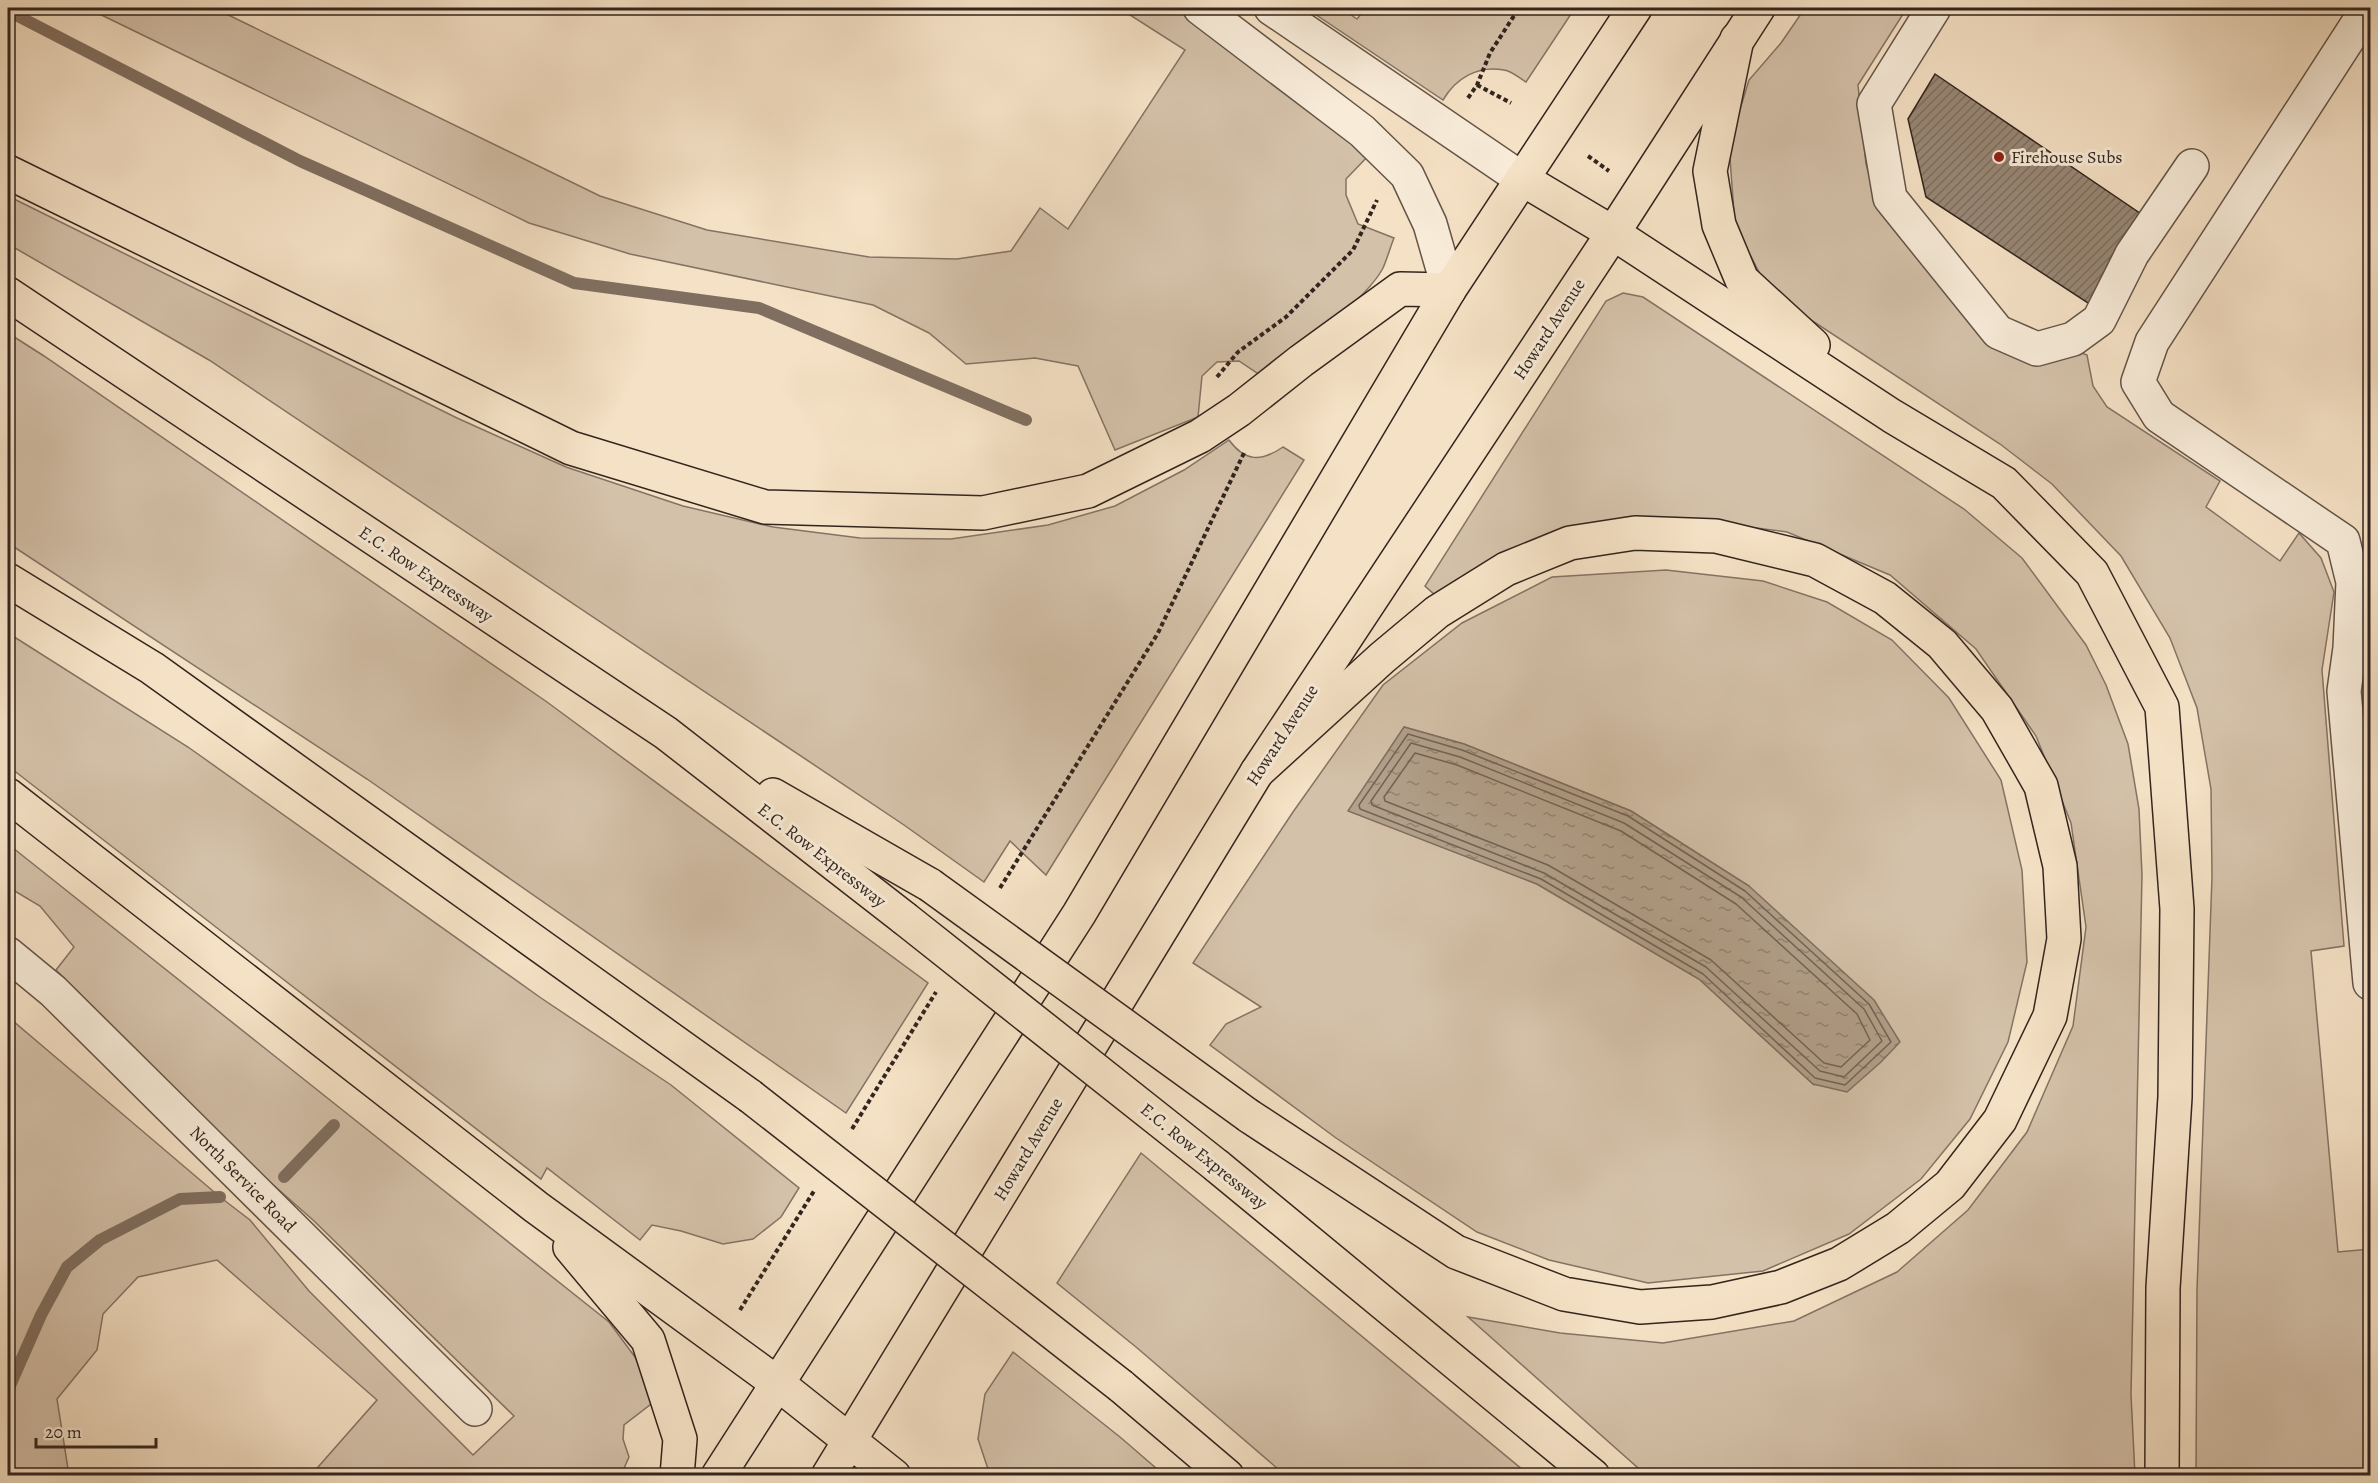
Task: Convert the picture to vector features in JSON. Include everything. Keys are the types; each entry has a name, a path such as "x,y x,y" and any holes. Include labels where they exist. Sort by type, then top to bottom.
{"main road":[{"path":"718,1476 1079,914 1449,290 1635,8"},
{"name":"Howard Avenue","path":"828,1476 1257,772 1613,233 1758,8"},
{"path":"1737,39 1710,171 1719,225 1742,280 1892,416"},
{"path":"8,172 571,448 765,507 983,513 1088,491 1200,436 1239,410 1301,361 1400,289 1449,290"},
{"path":"1522,179 1613,233 1892,416 2004,483 2092,573 2162,707 2177,909 2175,1097 2163,1288 2163,1476"},
{"name":"E.C. Row Expressway","path":"8,294 666,734 1217,1166 1593,1476"},
{"path":"666,734 930,885 1249,1116 1456,1252 1564,1294 1640,1307 1712,1302 1769,1290 1839,1264 1898,1228 1950,1185 2000,1120 2050,1016 2064,939 2060,866 2041,786 1997,709 1949,652 1885,598 1815,560 1716,536 1635,533 1570,543 1506,569 1437,612 1382,658 1257,772"},
{"path":"8,580 152,668 750,1095 1121,1386 1227,1476"},
{"path":"8,795 536,1207 777,1383 894,1476"},
{"path":"536,1207 648,1340 680,1439 677,1476"}],"street":[{"path":"1200,8 1362,131 1407,175 1430,225 1449,290"},
{"path":"1271,8 1522,179"},
{"path":"1934,8 1874,104 1890,198 1998,332 2037,349 2073,339 2099,320 2132,255 2192,166"},
{"path":"2368,8 2152,342 2138,382 2159,417 2343,541 2354,582 2350,648 2344,691 2360,758 2370,983"},
{"path":"2351,612 2370,583"},
{"name":"North Service Road","path":"8,954 53,991 476,1409"}],"path":[{"path":"1464,102 1477,85 1490,53 1520,8"},
{"path":"1477,85 1511,103"},
{"path":"1588,156 1610,171"},
{"path":"1221,384 1217,377 1238,352 1286,317 1353,250 1381,194"},
{"path":"994,898 1158,633 1244,453"},
{"path":"850,1132 938,990"},
{"path":"737,1316 819,1183"}],"shaded area":[{"path":"87,8 214,8 600,196 707,230 869,257 957,259 1011,251 1040,208 1068,229 1185,50 1119,8 1180,8 1370,154 1346,179 1346,195 1358,224 1394,238 1383,268 1375,280 1328,327 1292,357 1263,377 1239,361 1217,362 1202,376 1198,417 1115,450 1078,366 1035,358 966,364 929,333 873,305 630,254 529,223"},
{"path":"1306,8 1341,8 1357,19 1366,8 1575,8 1526,82 1507,71 1485,69 1469,75 1454,85 1443,100"},
{"path":"1805,8 1900,8 1905,11 1858,85 1866,164 1878,202 2023,359 2051,362 2063,359 2077,351 2087,355 2093,386 2107,407 2220,481 2206,507 2280,561 2299,533 2321,558 2334,592 2322,670 2344,946 2311,951 2338,1252 2370,1249 2370,1475 2196,1475 2197,1290 2212,877 2211,789 2197,708 2170,638 2121,556 2052,484 2000,444 1770,293 1735,226 1729,145 1749,80 1781,43"},
{"path":"8,196 457,418 566,467 683,506 773,527 860,538 951,539 1048,525 1115,506 1184,470 1229,440 1247,456 1268,455 1283,447 1304,460 1046,875 1010,841 984,882 904,825 209,360 8,244"},
{"path":"1623,293 1643,297 1964,509 2022,558 2086,645 2106,685 2128,744 2139,809 2142,875 2131,1395 2135,1475 1646,1475 1468,1317 1560,1333 1663,1343 1794,1321 1897,1272 1968,1210 2027,1132 2073,1026 2086,927 2071,823 2036,736 1976,649 1890,575 1787,532 1679,518 1570,531 1435,595 1425,586 1606,301"},
{"path":"8,333 547,702 928,983 846,1113 367,779 8,543"},
{"path":"1666,570 1763,581 1827,602 1892,640 1949,698 2001,780 2022,870 2027,962 2008,1042 1970,1119 1921,1179 1849,1234 1763,1271 1648,1283 1549,1260 1477,1232 1336,1138 1210,1045 1226,1024 1261,1007 1193,963 1293,812 1383,685 1462,623 1552,577","holes":["1404,727 1464,744 1631,811 1749,886 1813,1084 1699,979 1537,884 1349,811"]},
{"path":"8,633 188,747 541,998 671,1085 799,1188 781,1217 753,1239 723,1244 652,1225 640,1240 547,1168 541,1179 8,766"},
{"path":"8,844 609,1322 635,1357 655,1401 624,1425 623,1439 629,1457 621,1475 311,1475 377,1400 217,1260 138,1277 103,1314 97,1350 57,1399 69,1475 8,1475 8,1021 13,1021 250,1220 309,1291 473,1455 514,1416 313,1220 237,1153 56,970 74,947 40,906 8,887"},
{"path":"1141,1153 1529,1475 1285,1475 1136,1347 1057,1283"},
{"path":"1013,1352 1164,1475 990,1475 978,1439 985,1394"}],"water":[{"path":"1404,727 1464,744 1631,811 1749,886 1874,1000 1900,1042 1847,1092 1813,1084 1699,979 1537,884 1348,811"}],"building":[{"path":"1935,74 2147,218 2091,305 1926,197 1908,119"}],"waterway":[{"path":"8,11 300,161 574,283 759,308 1026,420"},
{"path":"284,1177 334,1125"},
{"path":"8,1390 41,1315 67,1267 100,1240 180,1199 220,1197"}],"place":[{"name":"Firehouse Subs","path":"1999,157"}]}
